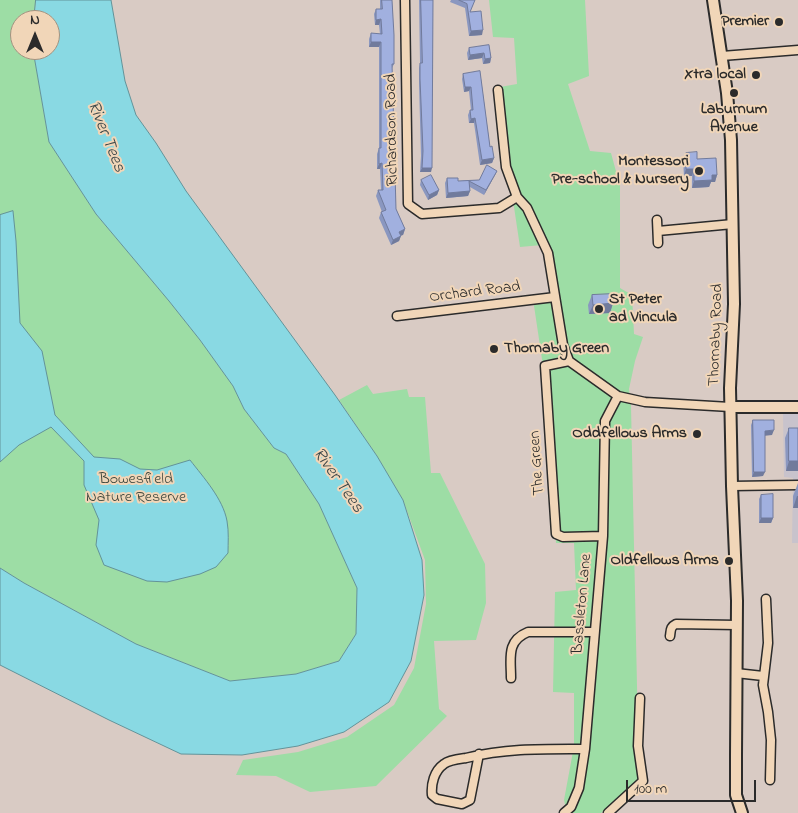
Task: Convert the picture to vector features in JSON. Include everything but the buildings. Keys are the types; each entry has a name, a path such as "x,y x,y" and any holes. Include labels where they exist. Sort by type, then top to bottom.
{"street":[{"name":"Richardson Road","path":"405,0 408,204 422,214 499,208 517,197"},
{"name":"Thornaby Road","path":"712,0 722,56 731,140 734,304 730,407 737,625 736,795 742,813"},
{"path":"722,56 798,50"},
{"path":"498,90 506,167 517,197 526,208 548,253 563,345 569,361 618,396 645,402 730,407 798,407"},
{"path":"657,220 658,243"},
{"path":"658,231 733,224"},
{"name":"Orchard Road","path":"397,316 555,297"},
{"name":"The Green","path":"569,361 545,366 556,534 563,537 603,536"},
{"name":"Bassleton Lane","path":"564,813 571,807 579,788 585,749 603,536 605,421 618,396"},
{"path":"732,486 798,485"},
{"path":"766,598 768,644 763,676 771,740 770,780"},
{"path":"670,636 672,626 676,624 737,625"},
{"path":"511,678 511,646 518,636 528,632 594,632"},
{"path":"736,673 763,676"},
{"path":"608,813 643,781 638,746 640,698"},
{"path":"479,754 470,800 462,804 437,799 432,795 431,786 438,769 445,762 479,754 512,749 585,749"}],"shaded area":[{"path":"783,412 798,412 798,543 792,543 793,478 784,477"}],"green space":[{"name":"Bowesfield Nature Reserve","path":"0,0 36,0 35,10 10,10 10,60 35,60 49,142 96,214 200,340 233,386 244,409 274,448 286,454 319,504 357,588 356,634 339,661 296,674 230,681 136,644 0,568"},
{"path":"489,0 585,0 589,76 568,84 590,151 611,153 620,186 620,288 632,295 634,334 643,337 629,389 631,406 639,779 601,813 567,813 564,800 574,746 574,693 553,692 555,592 576,590 574,543 556,543 543,366 533,299 552,296 546,252 542,245 520,247 508,167 500,87 517,84 514,38 493,37"},
{"path":"367,385 373,394 407,389 409,397 425,397 431,473 440,473 485,564 486,603 476,640 434,641 439,709 447,716 376,786 310,792 276,776 236,775 243,760 298,752 347,737 394,705 414,668 426,604 425,560 403,500 377,456 339,400"}],"water":[{"name":"River Tees","path":"36,0 111,0 125,81 136,115 186,191 335,395 377,456 403,500 422,560 424,595 411,661 389,702 344,732 298,746 242,755 181,754 0,665 0,568 136,644 230,681 296,674 339,661 356,634 357,588 319,504 286,454 274,448 244,409 233,386 200,340 96,214 49,142 35,60 60,60 60,10 35,10"},
{"path":"13,211 20,323 42,351 55,415 94,457 120,459 140,469 157,470 190,460 207,481 222,505 227,521 228,553 216,567 200,574 167,582 147,581 104,565 96,545 99,520 84,485 84,461 51,427 19,445 0,462 0,215"}],"place":[{"name":"Premier","path":"779,22"},
{"name":"Xtra local","path":"756,75"},
{"name":"Laburnum Avenue","path":"734,93"},
{"name":"Montessori Pre-school & Nursery","path":"699,171"},
{"name":"St Peter ad Vincula","path":"599,309"},
{"name":"Thornaby Green","path":"494,349"},
{"name":"Oddfellows Arms","path":"697,434"},
{"name":"Oldfellows Arms","path":"729,561"}]}
